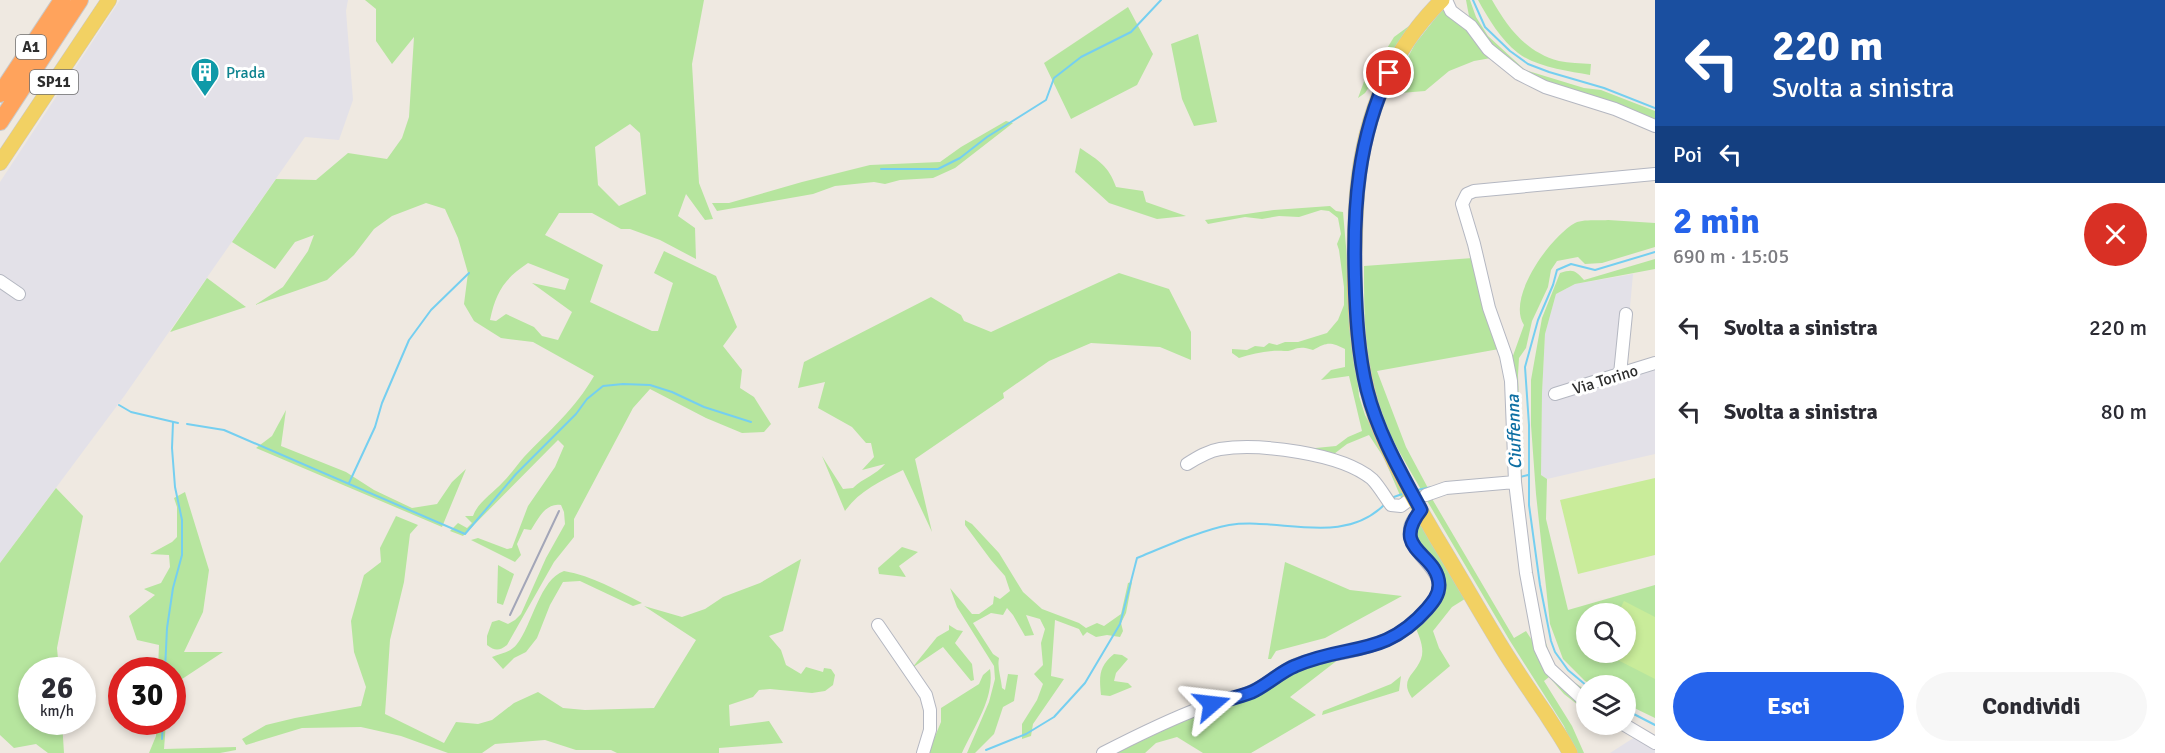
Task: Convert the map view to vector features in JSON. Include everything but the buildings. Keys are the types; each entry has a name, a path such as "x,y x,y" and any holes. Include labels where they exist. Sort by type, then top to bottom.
{"highway":[{"name":"A1","path":"0,94 62,0"},
{"name":"A1","path":"0,122 80,0"}],"main road":[{"name":"SP11","path":"0,163 109,0"},
{"path":"1442,1 1409,40 1389,73 1380,91 1363,148 1355,227 1359,350 1367,390 1410,505 1570,753"}],"street":[{"path":"1442,1 1471,26 1488,49 1519,74 1545,87 1616,109 1655,126"},
{"path":"1576,693 1550,669 1540,648 1528,583 1515,482 1511,381 1506,356 1489,308 1462,204 1467,194 1474,190 1655,174"},
{"path":"0,281 19,294"},
{"path":"1620,374 1626,314"},
{"name":"Via Torino","path":"1555,394 1655,363"},
{"path":"1187,464 1200,455 1219,449 1274,447 1334,460 1373,480 1391,505 1410,505"},
{"path":"1426,495 1446,488 1515,482"},
{"path":"1104,753 1164,722 1251,692 1293,666 1374,645 1401,634 1434,600 1439,586 1433,570 1415,548 1409,532 1410,505"},
{"path":"1410,505 1401,512 1410,527"},
{"path":"878,625 926,695 930,710 930,730 923,753"},
{"path":"1636,732 1655,743"}],"shaded area":[{"path":"120,0 348,0 346,11 353,100 339,140 305,137 125,395 0,563 0,182"},
{"path":"1633,274 1624,373 1655,366 1655,454 1547,479 1541,475 1542,393 1545,334 1556,294 1575,284"},
{"path":"1635,737 1655,748 1655,753 1610,753"}],"green space":[{"path":"365,0 704,0 692,64 699,183 713,219 705,220 686,194 678,216 695,228 696,259 660,240 630,229 621,229 592,213 559,213 545,235 603,265 590,302 652,331 658,331 673,283 654,273 664,251 716,276 737,327 723,346 742,370 740,388 754,397 771,424 764,432 742,433 706,418 650,389 633,408 574,519 574,537 554,562 507,645 499,649 487,645 487,636 492,622 499,620 508,624 521,614 546,558 565,524 564,512 561,505 551,506 543,512 531,530 524,529 517,544 521,555 515,562 471,540 478,538 507,549 512,548 528,506 555,467 564,446 558,440 463,536 450,531 458,523 467,528 472,523 465,516 473,516 482,502 570,409 594,376 533,342 501,338 474,321 464,304 468,273 458,238 445,209 426,203 392,216 374,229 354,255 327,280 255,305 283,287 308,251 314,235 295,242 275,269 232,242 276,179 316,180 348,153 387,159 402,138 409,117 414,37 392,64 376,41 376,9","holes":["630,124 640,133 646,194 619,206 598,185 595,147","528,263 569,279 565,290 532,283 572,312 558,340 542,336 534,327 506,314 496,321 490,320 502,287"]},
{"path":"1466,0 1470,0 1476,17 1488,36 1525,70 1584,88 1601,90 1655,111 1655,124 1521,72 1483,36 1469,16"},
{"path":"1478,0 1492,0 1519,38 1537,52 1559,61 1591,64 1590,75 1562,70 1525,58 1501,35"},
{"path":"1445,6 1469,27 1491,58 1474,61 1449,71 1425,91 1388,94 1415,44"},
{"path":"1128,7 1153,54 1137,85 1071,119 1044,63"},
{"path":"1409,26 1365,93 1358,98 1366,76 1394,37"},
{"path":"1198,34 1217,122 1194,126 1182,99 1171,44"},
{"path":"1006,121 1013,123 955,168 933,178 900,180 885,184 874,182 835,186 813,194 717,211 712,203 729,203 870,165 940,162"},
{"path":"1080,148 1106,168 1116,187 1143,191 1146,202 1186,216 1157,219 1109,203 1075,172"},
{"path":"1330,206 1336,211 1343,212 1359,396 1365,415 1408,497 1402,500 1384,458 1369,435 1347,444 1330,457 1295,450 1336,446 1362,431 1349,376 1321,380 1331,370 1345,367 1345,349 1329,344 1313,350 1299,348 1288,351 1262,352 1239,358 1232,353 1232,349 1247,350 1255,346 1264,347 1269,343 1277,345 1285,342 1298,342 1327,333 1338,320 1344,305 1344,287 1337,244 1341,234 1338,218 1329,211 1321,210 1299,217 1279,216 1262,219 1245,217 1208,224 1205,220 1274,210"},
{"path":"1586,221 1655,223 1655,247 1602,263 1585,264 1578,257 1557,261 1551,270 1548,287 1532,321 1526,348 1519,358 1523,516 1542,630 1550,656 1558,671 1576,683 1576,689 1552,668 1542,647 1520,516 1510,364 1524,325 1520,313 1521,300 1533,269 1565,230 1575,223"},
{"path":"1473,258 1499,349 1377,371 1406,447 1429,490 1423,493 1390,433 1376,396 1367,348 1364,266"},
{"path":"1655,259 1655,269 1575,284 1556,294 1545,334 1541,475 1547,479 1546,519 1568,610 1576,608 1576,663 1636,663 1636,603 1592,603 1655,585 1655,718 1636,709 1636,675 1579,675 1563,659 1550,624 1536,494 1531,425 1531,380 1542,318 1560,273 1574,271 1584,280"},
{"path":"1119,273 1169,289 1191,332 1191,360 1160,347 1091,343 1049,361 1003,393 1004,398 915,459 932,532 903,470 864,492 845,511 822,456 843,489 853,488 885,464 862,470 874,457 871,443 866,443 852,427 818,408 825,382 798,388 804,362 931,297 961,315 964,321 991,332"},
{"path":"207,278 246,307 170,332"},
{"path":"286,410 281,446 346,472 374,490 412,508 437,504 452,482 466,469 442,527 256,448 272,436"},
{"path":"1655,478 1655,555 1578,574 1560,500"},
{"path":"56,488 83,516 57,648 58,657 18,657 18,735 63,735 64,753 48,753 36,744 14,748 0,735 0,563"},
{"path":"185,492 209,570 203,612 184,652 223,652 186,676 186,657 159,657 159,645 137,640 129,616 155,595 144,589 161,583 170,567 169,555 150,554 177,537 177,507 174,498"},
{"path":"1431,497 1514,638 1526,631 1537,648 1576,693 1576,703 1549,677 1544,681 1572,726 1584,753 1576,753 1564,726 1510,641 1426,499"},
{"path":"396,516 418,525 410,534 404,582 390,640 385,714 444,743 456,722 478,724 492,720 514,703 538,692 563,708 585,710 654,708 696,640 644,606 682,617 705,609 723,597 760,583 801,559 783,631 769,636 781,650 786,665 801,674 806,667 823,672 824,668 831,669 835,675 833,685 825,691 812,693 759,690 753,697 729,705 730,726 769,721 783,743 719,748 719,753 617,753 611,750 576,750 545,740 495,744 482,753 448,753 401,736 361,727 302,728 246,745 242,739 266,725 361,706 366,687 354,652 351,621 364,575 381,562 380,548"},
{"path":"965,520 972,524 999,553 1023,592 1042,609 1079,623 1086,628 1097,623 1104,626 1121,614 1128,583 1132,582 1126,613 1121,623 1123,631 1120,637 1107,635 1096,637 1087,632 1083,636 1079,629 1055,620 1051,676 1064,679 1033,724 1031,736 1022,739 1022,724 1037,700 1043,684 1034,674 1043,665 1041,643 1045,629 1040,619 1026,615 1034,635 1025,636 1007,608 1003,615 991,613 973,623 993,654 999,658 1002,688 1005,690 1008,674 1018,675 1014,701 1003,707 994,734 975,753 967,753 989,702 995,679 994,666 957,607 950,588 972,614 979,614 993,604 994,596 1000,599 1010,591 1005,576 965,525"},
{"path":"1422,522 1468,597 1452,607 1433,631 1439,648 1450,666 1412,698 1407,686 1409,677 1421,659 1422,651 1415,626 1440,596 1412,537 1417,523"},
{"path":"902,547 918,552 899,566 906,577 879,574 878,568"},
{"path":"1285,562 1350,590 1402,596 1325,638 1276,651 1271,659 1268,659"},
{"path":"498,565 514,574 503,605 497,603"},
{"path":"564,571 595,580 642,603 633,606 580,581 563,582 550,605 537,638 526,652 514,658 503,669 492,657 508,651 517,644 549,583"},
{"path":"1636,607 1655,617 1655,679 1624,663 1636,663"},
{"path":"949,625 963,631 955,643 972,664 974,680 971,681 943,647 912,668 937,637 949,630"},
{"path":"1114,654 1128,659 1116,673 1114,681 1128,683 1132,687 1110,696 1101,695 1101,672 1105,663"},
{"path":"1339,659 1290,697 1316,715 1251,753 1203,753 1177,737 1156,743 1145,753 1109,753 1289,673 1320,662"},
{"path":"990,669 991,680 986,702 962,753 928,753 941,722 941,708 979,684 983,675"},
{"path":"1401,676 1399,691 1322,715 1323,711 1391,684"},
{"path":"165,735 164,749 236,747 236,750 220,753 149,753 156,736"}],"waterway":[{"path":"881,169 938,169 960,158 987,137 1046,100 1054,78 1081,57 1131,32 1161,0"},
{"name":"Ciuffenna","path":"1473,0 1485,27 1510,51 1528,64 1604,88 1655,108"},
{"name":"Ciuffenna","path":"1576,677 1555,652 1540,585 1529,505 1529,425 1525,367 1538,320 1557,270 1571,264 1595,270 1655,252"},
{"path":"349,483 375,427 382,403 409,340 431,310 469,273"},
{"path":"187,424 224,430 465,534 516,474 576,414 587,399 603,386 650,385 672,392 704,407 751,422"},
{"path":"119,405 131,412 178,423"},
{"path":"166,657 173,588 182,555 182,520 175,487 172,448 173,422"},
{"path":"1520,477 1528,475"},
{"path":"1417,490 1432,487"},
{"path":"1391,498 1405,493"},
{"path":"986,750 1026,734 1054,717 1085,683 1120,624 1137,558 1218,527 1249,524 1331,527 1350,524 1368,517 1385,504"},
{"name":"Ciuffenna","path":"1636,715 1655,725"},
{"path":"162,735 162,739"}],"railway":[{"path":"510,615 559,511"}],"place":[{"name":"Prada","path":"205,98"}],"route":[{"path":"1212,704 1251,692 1293,666 1359,650 1401,634 1418,619 1438,594 1438,580 1411,539 1409,532 1412,521 1421,510 1379,428 1367,390 1357,330 1355,227 1360,167 1368,128 1380,91 1389,73"}]}
